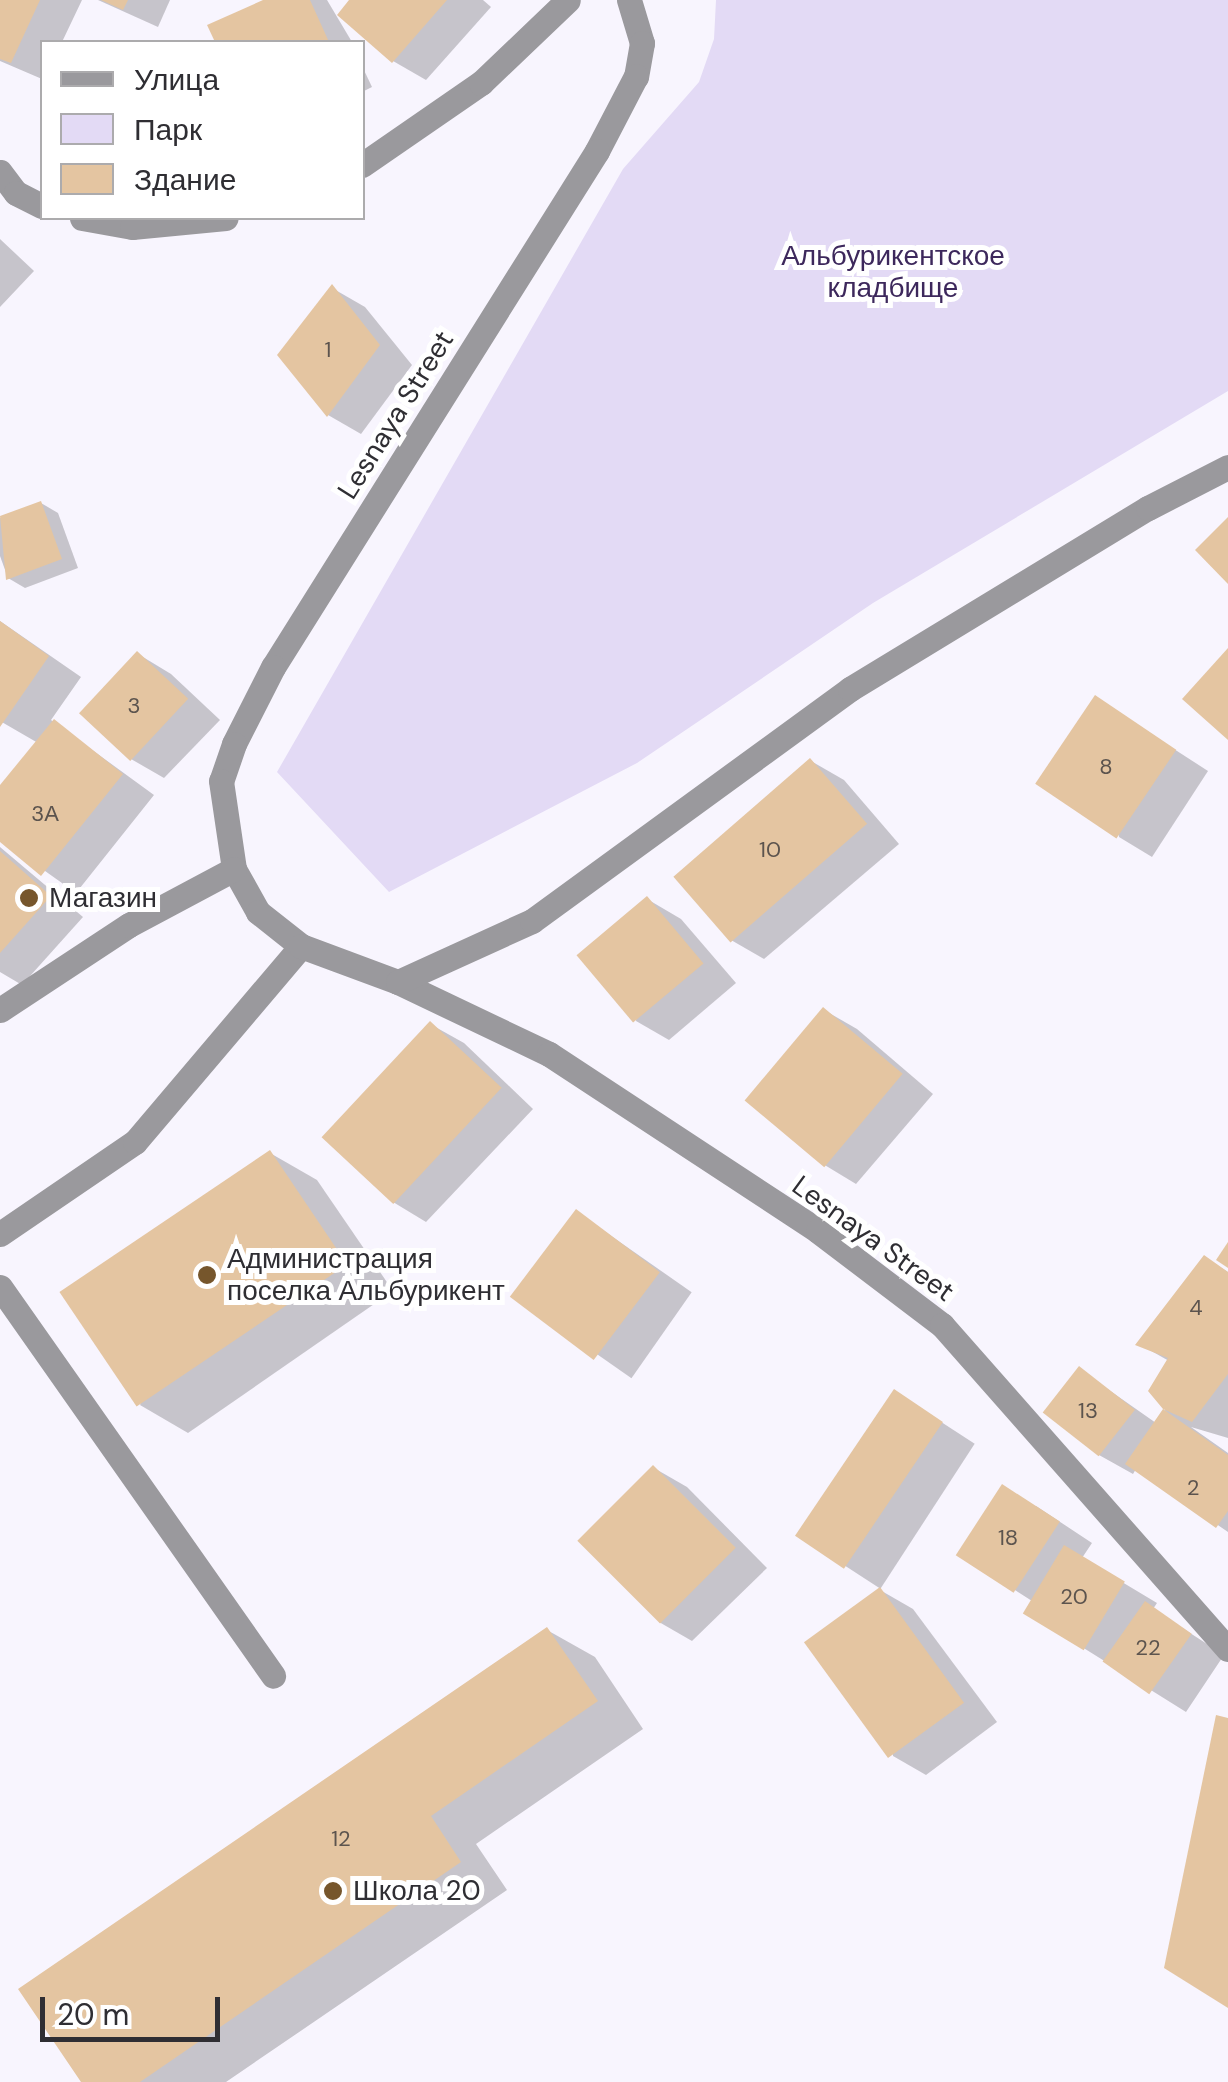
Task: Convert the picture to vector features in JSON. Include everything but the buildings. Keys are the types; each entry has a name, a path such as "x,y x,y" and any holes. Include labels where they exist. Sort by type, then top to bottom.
{"street":[{"path":"365,163 481,83 568,0"},
{"name":"Lesnaya Street","path":"629,0 642,42 636,76 598,151 273,667 234,744 221,782 234,870 258,912 301,946 398,982 549,1054 818,1231 942,1325 1228,1649"},
{"path":"0,172 16,193 40,205"},
{"path":"94,220 132,226 202,220"},
{"path":"398,982 532,921 850,690 1148,508 1228,467"},
{"path":"0,1010 129,924 234,870"},
{"path":"0,1234 134,1142 301,946"},
{"path":"0,1288 273,1676"}],"green space":[{"name":"Альбурикентское кладбище","path":"716,0 1228,0 1228,391 873,603 637,763 389,892 277,772 623,169 699,82 714,39"}],"place":[{"name":"Магазин","path":"29,898"},
{"name":"Администрация поселка Альбурикент","path":"207,1275"},
{"name":"Школа 20","path":"333,1891"}]}
